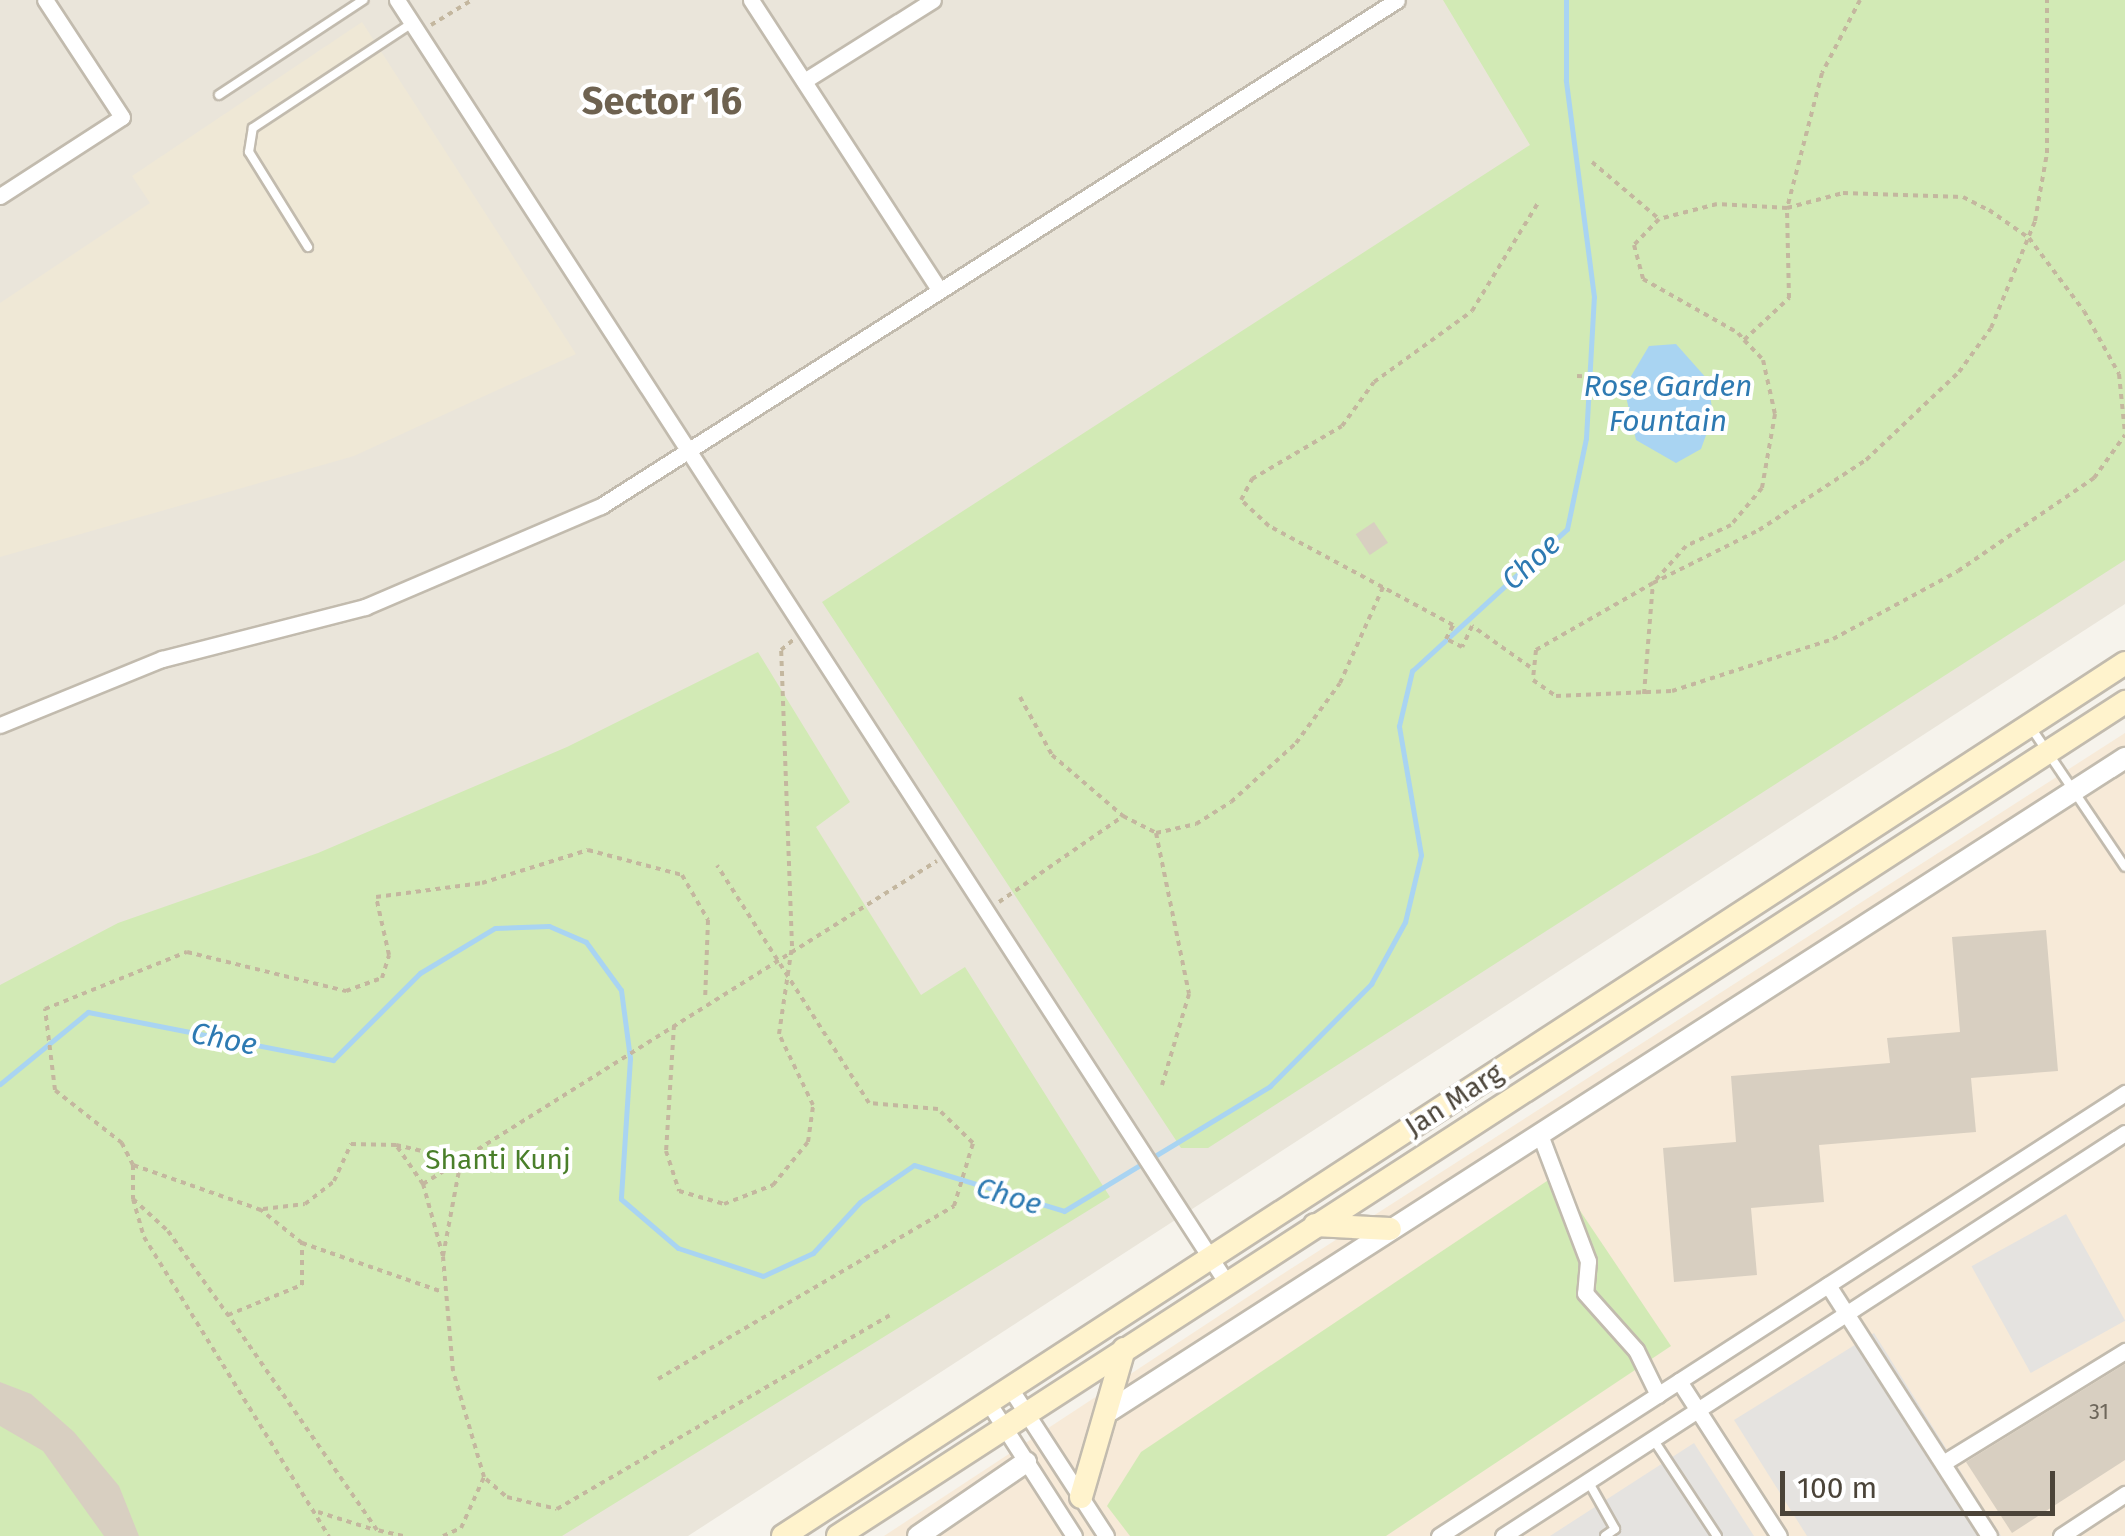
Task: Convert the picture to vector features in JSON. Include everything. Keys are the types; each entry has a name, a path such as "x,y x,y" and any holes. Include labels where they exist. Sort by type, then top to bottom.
{"main road":[{"name":"Jan Marg","path":"783,1536 2125,663"},
{"name":"Jan Marg","path":"838,1536 2125,702"},
{"path":"1315,1225 1390,1229"},
{"path":"1081,1497 1111,1410 1124,1349"}],"street":[{"path":"0,196 122,117 45,0"},
{"path":"397,0 1226,1282"},
{"path":"751,0 938,290"},
{"path":"804,82 933,0"},
{"path":"0,725 162,659 365,607 601,506 1398,0"},
{"path":"1111,1410 2125,758"},
{"path":"1439,1536 2125,1093"},
{"path":"1539,1132 1588,1261 1585,1293 1636,1350 1658,1395"},
{"path":"1503,1536 2125,1133"},
{"path":"1828,1285 1989,1536"},
{"path":"1943,1462 2125,1351"},
{"path":"1680,1381 1779,1536"},
{"path":"1010,1388 1106,1536"},
{"path":"988,1402 1074,1536"},
{"path":"918,1536 1026,1462"},
{"path":"2061,1536 2125,1494"}],"lane":[{"path":"219,95 363,0"},
{"path":"308,247 248,152 253,128 416,28"},
{"path":"2030,725 2125,867"},
{"path":"1654,1438 1717,1536"},
{"path":"1588,1481 1616,1529 1604,1536"}],"path":[{"path":"416,28 472,0"},
{"path":"1744,340 1789,298 1787,208 1822,73 1860,0"},
{"path":"1644,696 1653,583 1686,546 1731,525 1762,488 1774,414 1762,360 1744,340 1643,279 1634,245 1659,219 1717,204 1787,208 1843,192 1964,197 2029,238 2122,374 2125,434 2094,478 1958,571 1833,639 1644,696 1556,696 1532,680 1536,650 1653,583 1759,530 1882,447 1991,328 2029,238 2052,119 2047,0"},
{"path":"1592,162 1659,219"},
{"path":"1531,668 1488,645 1472,626 1462,647 1446,639 1454,625 1269,526 1241,500 1252,479 1342,426 1374,382 1472,311 1538,202"},
{"path":"1577,376 1605,377"},
{"path":"1020,697 1052,755 1123,816 1156,833 1196,824 1231,802 1296,743 1340,683 1384,585"},
{"path":"674,1024 666,1151 678,1191 724,1204 773,1185 808,1142 813,1105 779,1034 792,946 781,650 805,630"},
{"path":"986,910 1123,816"},
{"path":"1156,833 1189,994 1162,1085"},
{"path":"329,1536 318,1512 144,1237 133,1199 133,1165 122,1143 55,1090 45,1009 186,952 346,991 382,978 389,955 376,897 482,883 588,850 682,875 708,920 705,1000"},
{"path":"422,1184 777,955 950,854"},
{"path":"658,1379 954,1206 974,1143 938,1109 869,1103 717,865"},
{"path":"262,1210 305,1204 334,1180 351,1144 396,1145 462,1160"},
{"path":"396,1145 422,1184 444,1256"},
{"path":"462,1160 444,1256 442,1292 484,1477 507,1498 557,1509 890,1315"},
{"path":"133,1165 262,1210 302,1243 442,1292"},
{"path":"133,1199 168,1231 377,1530"},
{"path":"228,1315 302,1284 302,1243"},
{"path":"456,1536 484,1477"},
{"path":"318,1512 403,1536"},
{"path":"443,1536 461,1528"}],"shaded area":[{"path":"0,0 2125,0 2125,604 688,1536 0,1536"},
{"path":"362,22 576,354 354,456 0,557 0,303 150,203 132,176"},
{"path":"2125,733 2125,1536 884,1536 1278,1277"},
{"path":"2066,1214 2125,1321 2031,1373 1972,1266"},
{"path":"1874,1333 2001,1536 1807,1536 1734,1420"},
{"path":"1694,1443 1754,1536 1550,1536"}],"green space":[{"path":"1443,0 2125,0 2125,560 1208,1148 1181,1148 822,602 1530,145"},
{"name":"Shanti Kunj","path":"758,652 850,802 816,827 921,995 965,967 1110,1197 562,1536 0,1536 0,985 118,923 318,853 567,747"},
{"path":"1556,1175 1671,1346 1386,1536 1130,1536 1107,1506 1141,1452"}],"water":[{"name":"Rose Garden Fountain","path":"1676,344 1708,380 1713,416 1701,449 1676,463 1636,440 1624,388 1649,346"}],"building":[{"path":"1374,522 1388,543 1370,555 1356,534"},
{"path":"2046,930 2058,1071 1971,1078 1976,1132 1819,1145 1824,1202 1751,1208 1757,1275 1674,1282 1663,1148 1736,1142 1731,1076 1890,1063 1887,1038 1960,1032 1952,937"},
{"path":"2125,1364 2125,1460 2012,1533 1966,1462"},
{"path":"0,1382 31,1394 74,1432 119,1486 139,1536 104,1536 43,1451 0,1426"}],"waterway":[{"name":"Choe","path":"0,1084 88,1012 333,1060 420,973 495,928 549,926 586,942 621,990 630,1058 621,1199 678,1248 763,1276 813,1253 860,1202 914,1165 1064,1211 1270,1086 1371,984 1405,922 1421,855 1399,726 1412,671 1567,529 1586,438 1594,297 1566,80 1566,0"}],"district":[{"name":"Sector 16","path":"662,102"}]}
